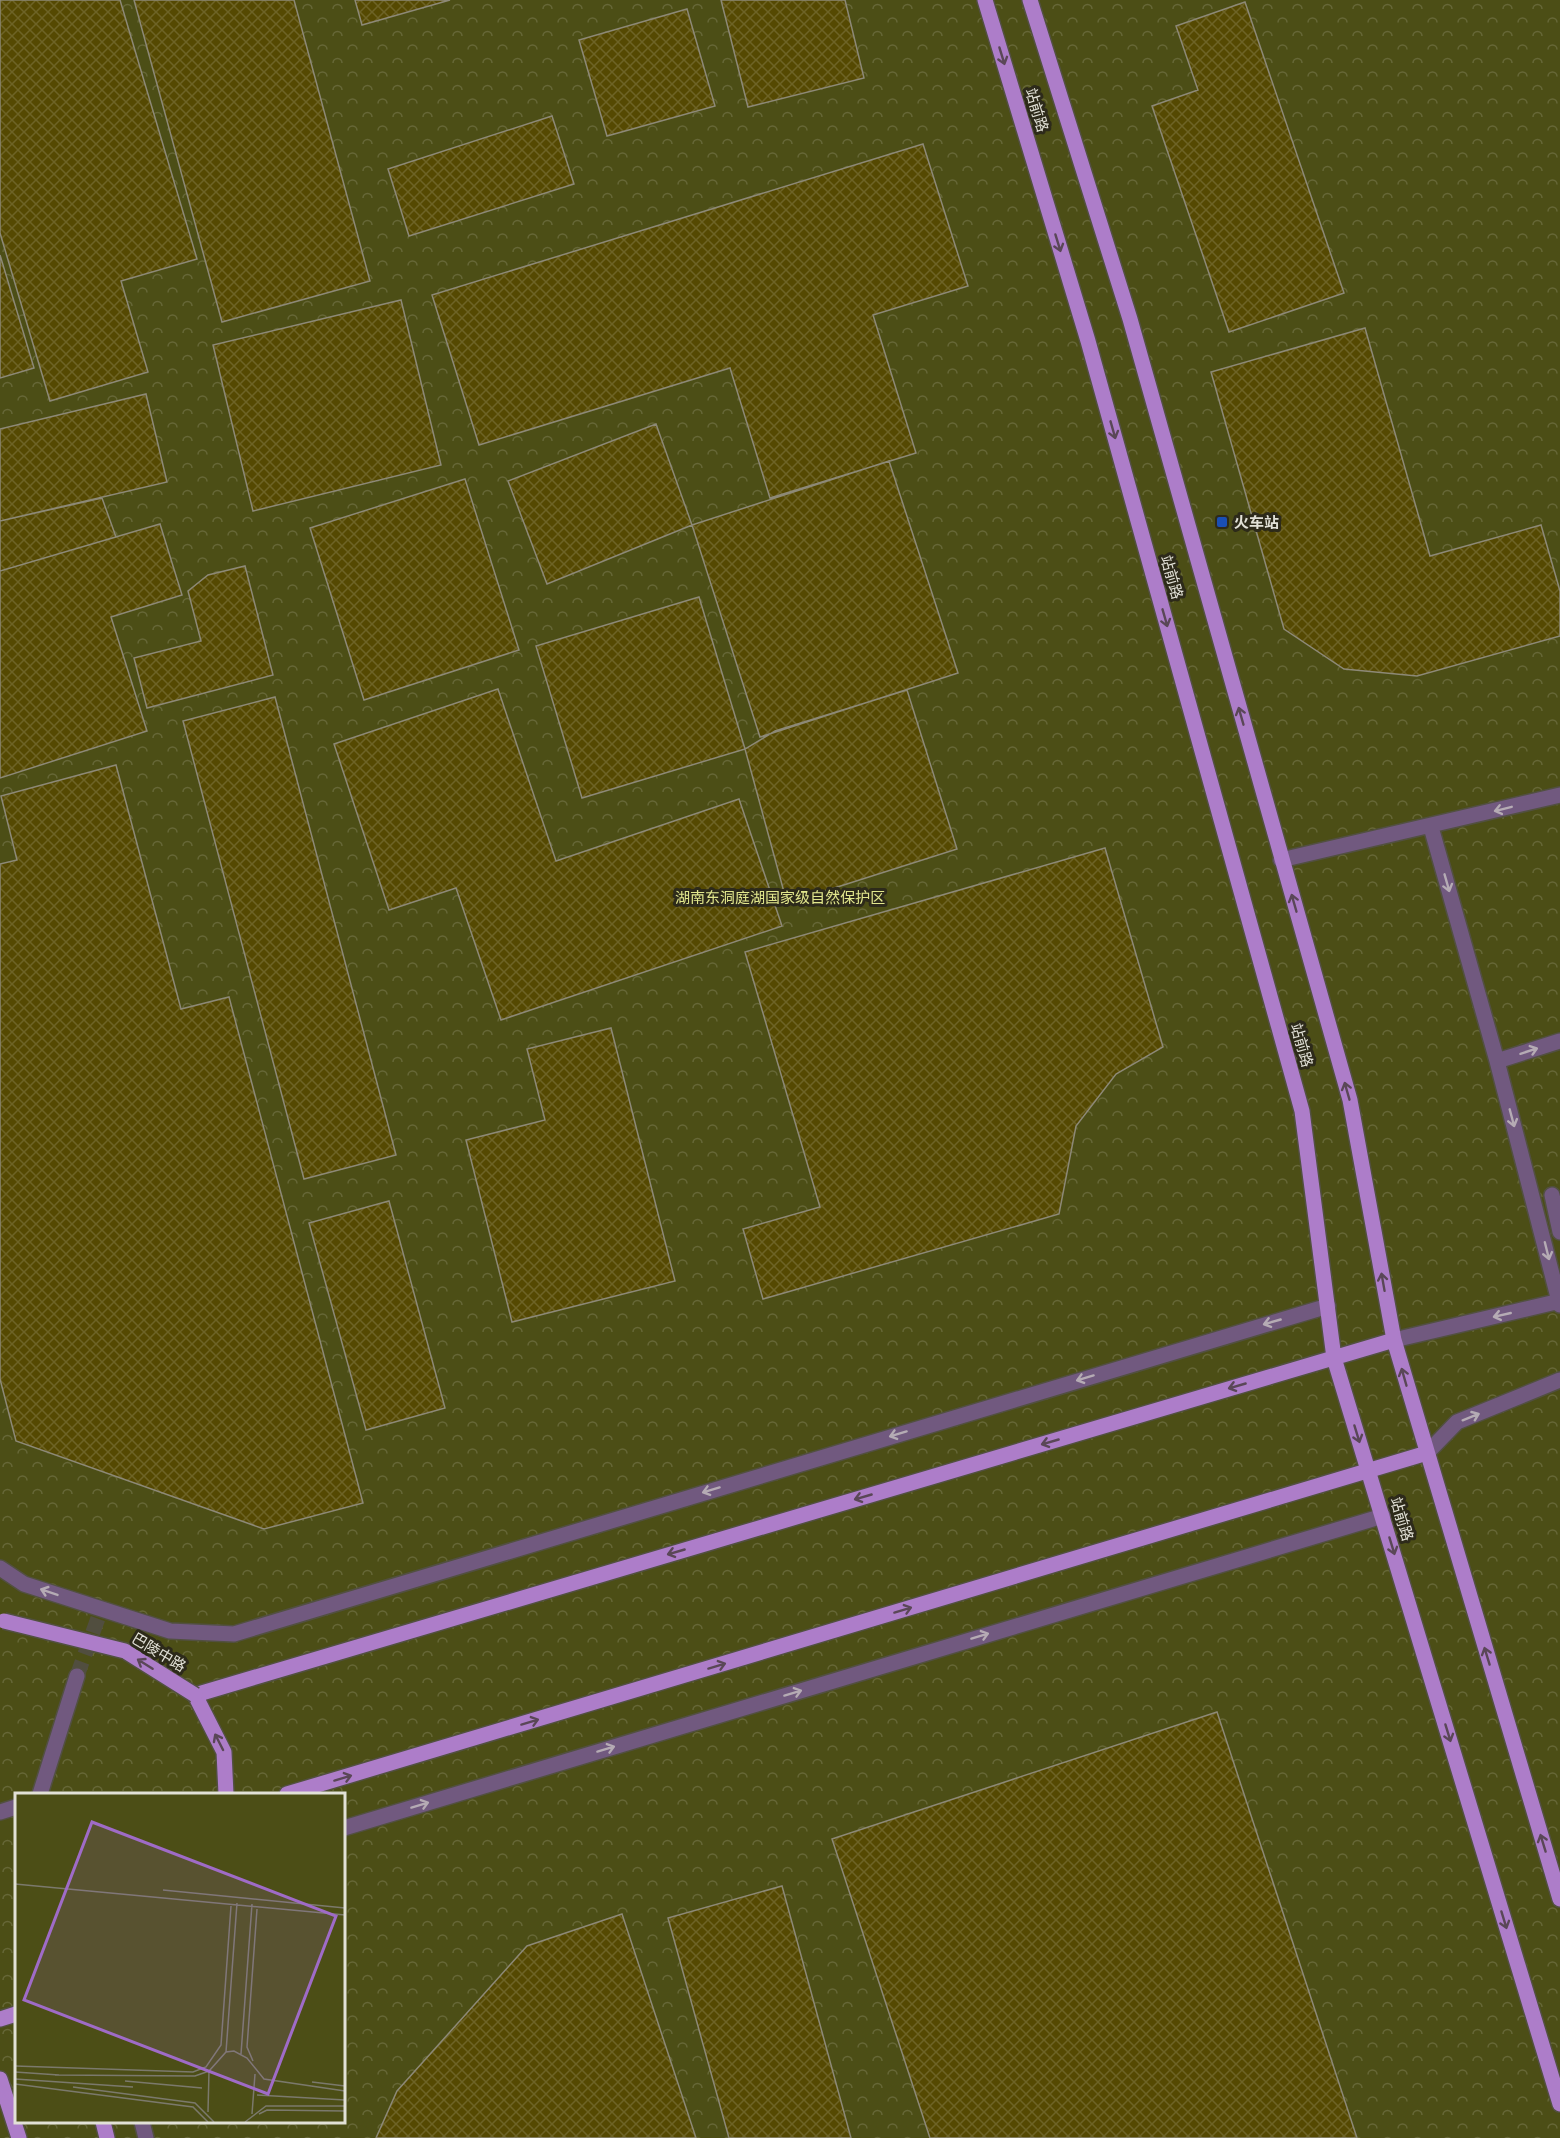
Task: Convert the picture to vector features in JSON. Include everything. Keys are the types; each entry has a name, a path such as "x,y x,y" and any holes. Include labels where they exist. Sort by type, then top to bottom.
{"main road":[{"name":"站前路","path":"985,0 1088,341 1302,1111 1334,1358 1560,2104"},
{"name":"站前路","path":"1030,0 1130,319 1350,1100 1394,1340 1560,1899"},
{"path":"226,1793 224,1752 195,1695 1394,1340"},
{"path":"290,1793 1427,1453"},
{"name":"巴陵中路","path":"1,1620 124,1650 195,1695"},
{"path":"0,2019 15,2014"},
{"path":"0,2079 19,2138"},
{"path":"103,2123 107,2138"}],"street":[{"path":"1281,860 1431,827 1560,795"},
{"path":"1394,1340 1560,1303 1497,1061 1431,827"},
{"path":"1497,1061 1560,1041"},
{"path":"1534,1200 1556,1194 1560,1232"},
{"path":"0,1568 24,1584 170,1631 234,1634 1328,1306"},
{"path":"1427,1453 1457,1422 1560,1380"},
{"path":"345,1828 1383,1516"},
{"path":"40,1793 77,1676"},
{"path":"0,1812 15,1807"},
{"path":"142,2123 146,2138"}],"green space":[{"name":"湖南东洞庭湖国家级自然保护区","path":"0,0 1560,0 1560,2138 0,2138"}],"building":[{"path":"0,0 120,0 197,259 121,281 148,372 50,401 0,233"},
{"path":"134,0 294,0 370,281 222,322"},
{"path":"355,0 450,0 362,25"},
{"path":"721,0 845,0 864,78 748,107"},
{"path":"1245,2 1344,293 1229,332 1152,106 1198,90 1176,26"},
{"path":"687,9 715,106 607,136 579,40"},
{"path":"552,116 574,184 409,236 388,169"},
{"path":"923,144 968,286 873,315 916,453 770,498 730,368 479,445 432,295"},
{"path":"0,255 34,368 0,378"},
{"path":"401,300 441,465 253,511 213,345"},
{"path":"1365,328 1430,556 1541,525 1560,591 1560,636 1417,676 1344,669 1284,629 1211,372"},
{"path":"146,394 167,482 0,521 0,429"},
{"path":"656,424 692,525 547,584 508,481"},
{"path":"889,461 958,673 760,737 692,525"},
{"path":"465,479 519,650 364,700 310,528"},
{"path":"102,498 116,537 0,571 0,521"},
{"path":"160,524 182,595 111,617 147,731 0,778 0,571"},
{"path":"245,566 273,675 147,708 134,658 201,641 188,591 208,575"},
{"path":"699,597 745,749 582,798 536,646"},
{"path":"498,689 556,861 739,799 782,926 501,1020 456,888 389,910 334,744"},
{"path":"907,690 957,849 787,903 745,749 775,731"},
{"path":"275,697 396,1155 304,1179 183,721"},
{"path":"116,765 181,1009 229,997 363,1503 264,1529 16,1441 0,1379 0,864 17,860 1,796"},
{"path":"1105,848 1163,1047 1116,1074 1076,1126 1059,1214 763,1299 743,1229 820,1207 745,952"},
{"path":"611,1028 675,1281 512,1322 466,1140 545,1120 527,1049"},
{"path":"389,1201 445,1408 366,1430 309,1223"},
{"path":"1217,1712 1357,2138 930,2138 832,1839"},
{"path":"782,1886 851,2138 729,2138 668,1918"},
{"path":"622,1914 696,2138 376,2138 397,2091 527,1946"}],"tunnel":[{"path":"77,1676 101,1610"}],"place":[{"name":"火车站","path":"1222,522"}]}
